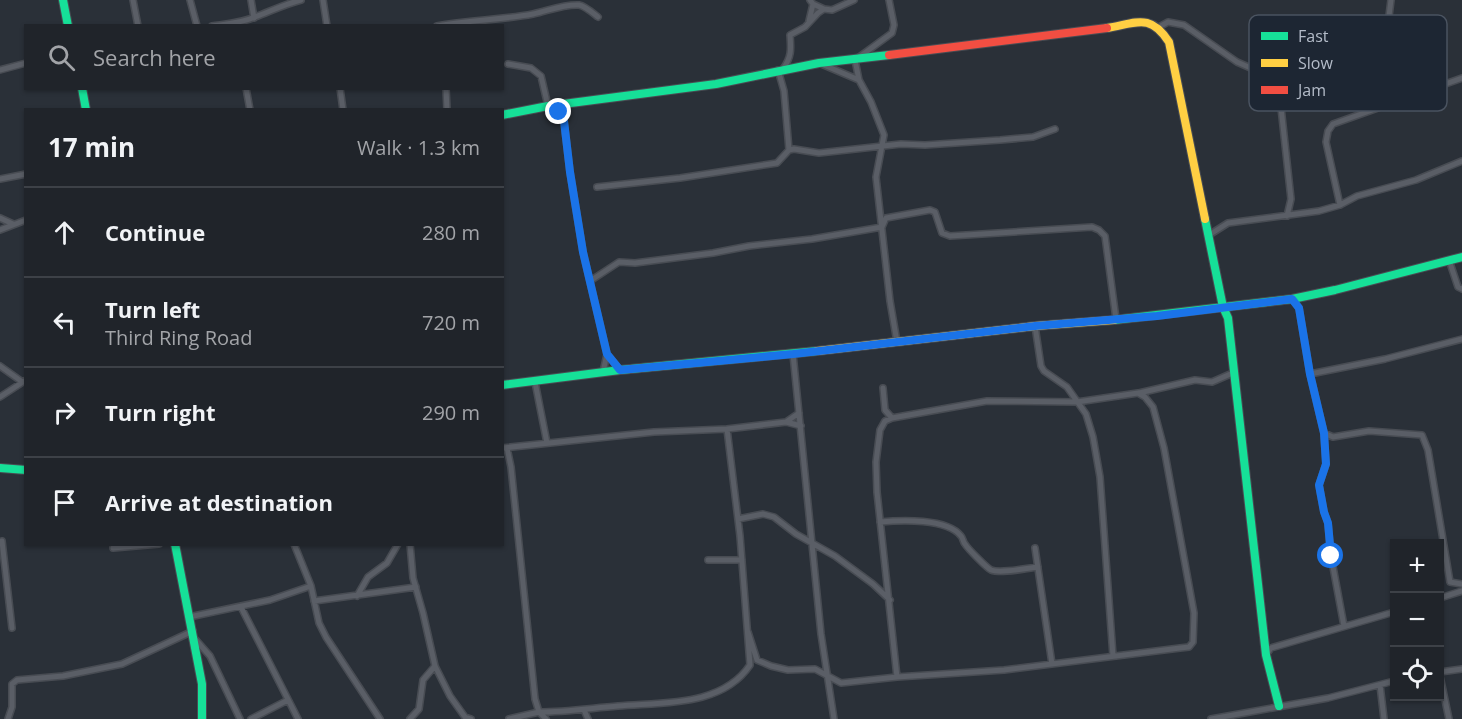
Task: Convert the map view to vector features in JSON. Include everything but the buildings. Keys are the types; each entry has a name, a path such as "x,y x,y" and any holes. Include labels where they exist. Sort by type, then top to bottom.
{"main road":[{"path":"63,0 68,24"},
{"path":"504,116 548,106 716,84 819,63 1035,38 1146,22 1159,27 1169,42 1223,307 1228,318 1266,655 1279,706"},
{"path":"81,90 86,108"},
{"path":"504,385 620,370 793,354 1035,326 1157,316 1292,299 1462,257"},
{"path":"0,468 24,470"},
{"path":"175,546 202,684 202,719"}],"street":[{"path":"133,0 138,24"},
{"path":"190,0 196,24"},
{"path":"251,0 254,18"},
{"path":"234,24 254,18 283,4 301,0"},
{"path":"323,0 327,24"},
{"path":"811,2 824,9 832,10 854,0"},
{"path":"889,0 894,25 892,33 855,60 859,80 882,126 884,135 876,177 897,342"},
{"path":"1389,15 1391,0"},
{"path":"811,2 818,12"},
{"path":"809,23 811,2"},
{"path":"462,23 536,14 555,8 580,5 598,17"},
{"path":"789,150 781,70 791,55 790,35 809,23 818,12 824,9"},
{"path":"1159,27 1168,22 1184,25 1237,62 1249,67"},
{"path":"819,63 859,80"},
{"path":"0,70 24,64"},
{"path":"508,64 531,68 541,76 548,106 559,112 564,121 583,252 607,354 603,372"},
{"path":"1447,84 1462,78"},
{"path":"246,90 250,108"},
{"path":"340,90 343,108"},
{"path":"446,90 447,108"},
{"path":"1281,111 1291,200 1287,216"},
{"path":"1340,205 1326,142 1328,131 1333,124 1371,111"},
{"path":"597,187 680,178 777,163 789,150 794,149 819,153 882,145 925,145 1033,136 1055,129"},
{"path":"1209,235 1228,223 1319,211 1340,205 1358,196 1416,180 1462,161"},
{"path":"0,179 24,174"},
{"path":"882,227 886,218 930,210 935,212 942,234 950,236 1092,227 1105,236 1116,319"},
{"path":"0,218 13,224"},
{"path":"0,230 24,221"},
{"path":"590,281 619,262 635,263 713,253 882,227"},
{"path":"1449,261 1458,287 1462,289"},
{"path":"1292,299 1299,308 1310,374 1324,433 1326,464 1319,485 1328,523 1331,556 1344,626"},
{"path":"1035,326 1041,366 1044,371 1067,387 1086,414 1093,437 1100,477 1113,656"},
{"path":"1310,374 1385,360 1462,339"},
{"path":"607,354 620,370"},
{"path":"793,354 821,634 834,719"},
{"path":"0,366 23,381 0,397"},
{"path":"897,677 877,492 877,443 885,421 987,401 1077,402 1138,393 1195,381 1212,382 1235,372"},
{"path":"535,382 547,443"},
{"path":"883,388 885,410 892,418"},
{"path":"748,632 757,660 788,670 815,669 841,683 1004,670 1189,647 1193,642 1194,613 1166,458 1153,407 1145,397 1138,393"},
{"path":"786,422 800,413"},
{"path":"546,719 540,712 535,699 511,467 505,448 614,435 727,429 786,422 801,426"},
{"path":"509,719 540,712 686,701 720,691 743,675 750,665 748,632 727,429"},
{"path":"1324,433 1333,437 1369,431 1422,435 1428,450 1450,582 1462,584"},
{"path":"738,519 763,514 774,517 796,534 835,556 873,584 890,600"},
{"path":"880,522 900,520 935,523 943,526 958,533 964,544 994,571 1038,567"},
{"path":"2,541 12,628"},
{"path":"113,548 136,546"},
{"path":"295,546 311,586 319,623 331,648 380,719"},
{"path":"357,596 368,577 387,563 397,546"},
{"path":"410,546 416,587 435,666 450,696 465,717 471,719"},
{"path":"1035,548 1052,664"},
{"path":"708,560 742,560"},
{"path":"873,584 887,578"},
{"path":"189,617 241,607 311,586"},
{"path":"314,601 416,587"},
{"path":"1444,597 1462,591"},
{"path":"0,593 8,595"},
{"path":"241,607 298,719"},
{"path":"1266,655 1271,648 1390,613"},
{"path":"8,719 12,707 12,684 17,680 63,676 122,664 193,634 210,656 240,719"},
{"path":"411,719 419,709 423,680 435,666"},
{"path":"1444,673 1462,669"},
{"path":"1211,719 1328,698 1390,682"},
{"path":"831,696 841,683"},
{"path":"1380,685 1384,719"},
{"path":"1444,694 1449,719"},
{"path":"251,719 288,700"},
{"path":"584,710 588,719"}],"traffic: fast":[{"path":"63,0 68,24"},
{"path":"504,115 548,106 716,84 819,63 889,55"},
{"path":"82,90 86,108"},
{"path":"1205,219 1223,307 1228,318 1266,655 1279,706"},
{"path":"1114,320 1292,299 1462,257"},
{"path":"504,385 620,370 817,351"},
{"path":"0,468 24,470"},
{"path":"175,546 202,684 202,719"}],"traffic: slow":[{"path":"1107,28 1142,22 1156,27 1169,42 1205,219"},
{"path":"817,351 1035,326 1114,320"}],"traffic: jam":[{"path":"889,55 1107,28"}],"route":[{"path":"559,112 564,121 583,252 607,354 620,370 793,354 1035,326 1157,316 1292,299 1299,308 1310,374 1324,433 1326,464 1319,485 1328,523 1331,556"}]}
